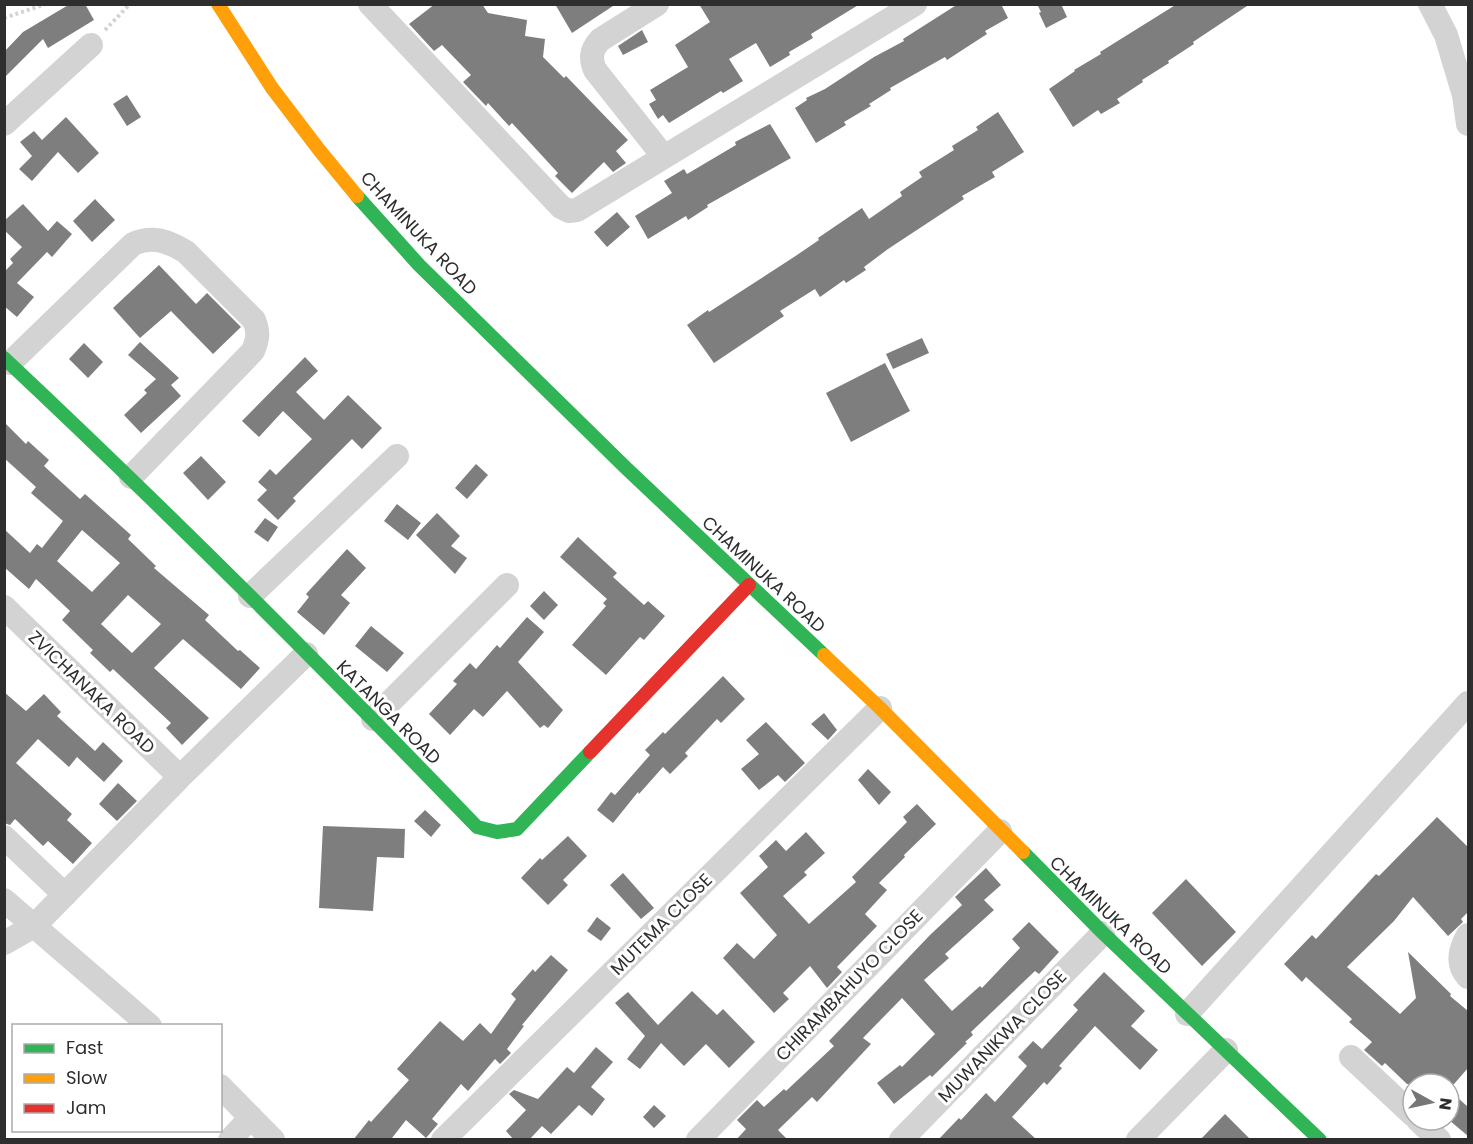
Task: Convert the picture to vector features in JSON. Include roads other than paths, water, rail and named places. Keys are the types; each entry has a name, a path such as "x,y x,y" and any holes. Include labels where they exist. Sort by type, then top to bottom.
{"main road":[{"name":"CHAMINUKA ROAD","path":"218,4 272,88 320,151 419,265 626,468 879,708 1103,933 1320,1140"},
{"name":"KATANGA ROAD","path":"7,361 132,477 477,827 492,833 507,833 517,829 749,585"}],"street":[{"path":"657,4 600,40 594,46 592,62 595,70 664,157"},
{"path":"374,6 561,207 568,211 577,210 915,4"},
{"path":"1430,4 1446,35 1464,95 1468,124"},
{"path":"4,124 91,45"},
{"path":"7,361 133,244 144,239 158,239 186,252 254,320 258,330 257,340 253,351 132,477"},
{"path":"250,596 397,456"},
{"path":"373,719 507,585"},
{"name":"ZVICHANAKA ROAD","path":"4,607 180,777"},
{"path":"4,943 34,926 180,777 306,654"},
{"path":"1187,1014 1468,703"},
{"name":"MUTEMA CLOSE","path":"443,1140 879,708"},
{"name":"CHIRAMBAHUYO CLOSE","path":"698,1140 1000,831"},
{"path":"4,837 64,895"},
{"path":"4,900 148,1024"},
{"name":"MUWANIKWA CLOSE","path":"901,1140 1103,933"},
{"path":"1468,935 1460,956 1463,972 1468,977"},
{"path":"1138,1140 1226,1050"},
{"path":"1351,1057 1401,1104"},
{"path":"222,1088 273,1140"},
{"path":"230,1140 251,1117"}]}
